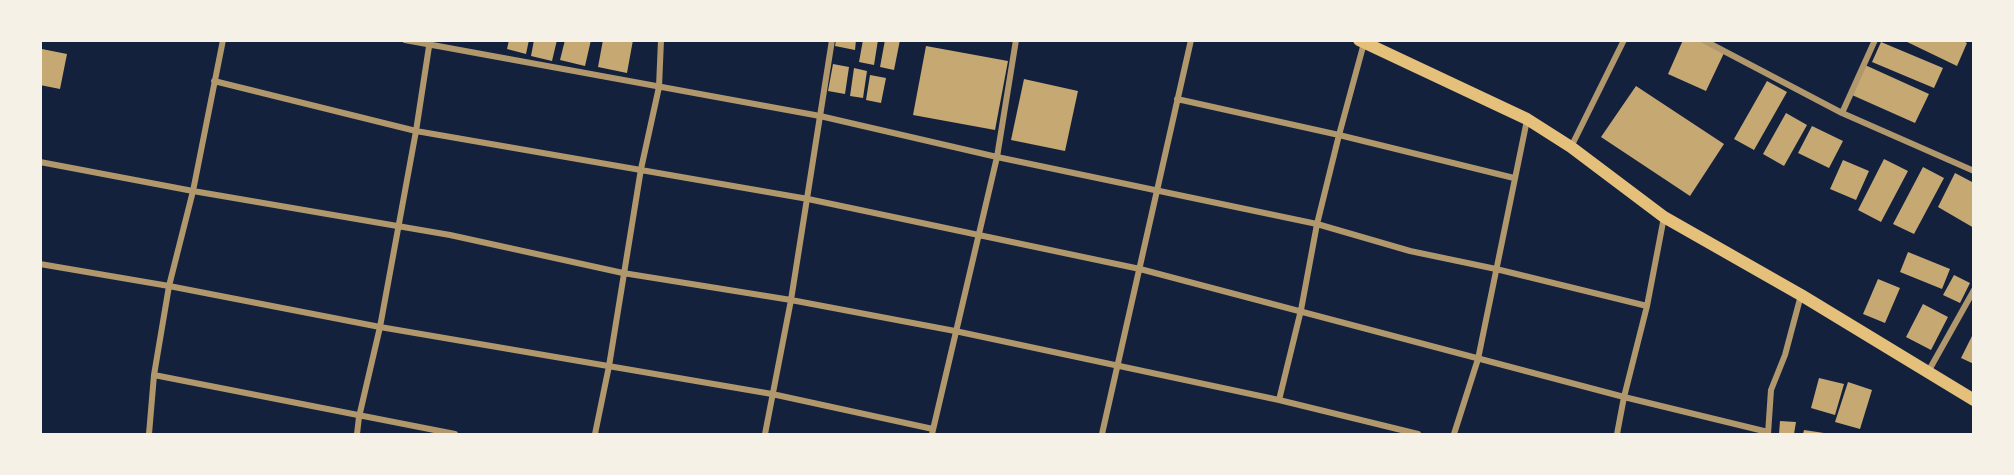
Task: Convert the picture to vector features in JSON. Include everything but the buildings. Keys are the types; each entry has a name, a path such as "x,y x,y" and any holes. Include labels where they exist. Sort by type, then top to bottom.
{"main road":[{"path":"1362,42 1527,119 1570,147 1664,217 1801,295 1974,400"}],"street":[{"path":"149,435 154,375 169,286 193,191 223,40"},
{"path":"405,40 820,116 997,157 1317,224 1410,251 1496,269 1647,306"},
{"path":"595,435 609,366 641,169 659,87 661,40"},
{"path":"765,435 791,300 832,40"},
{"path":"40,264 169,286 380,327 772,394 933,432 997,157 1016,40"},
{"path":"1102,435 1191,40"},
{"path":"1570,147 1624,40"},
{"path":"1703,40 1842,113 1974,171"},
{"path":"1842,113 1875,40"},
{"path":"1279,400 1301,310 1317,224 1362,42"},
{"path":"357,435 380,327 416,131 429,43"},
{"path":"214,81 416,131 808,199 1140,269 1768,433 1771,390 1785,355 1801,295"},
{"path":"1177,99 1339,135 1514,178"},
{"path":"1454,435 1478,359 1527,119"},
{"path":"40,162 450,236 623,273 791,300 955,331 1279,400 1418,435"},
{"path":"1617,435 1647,306 1664,217"},
{"path":"1928,373 1974,290"},
{"path":"154,375 455,435"}]}
